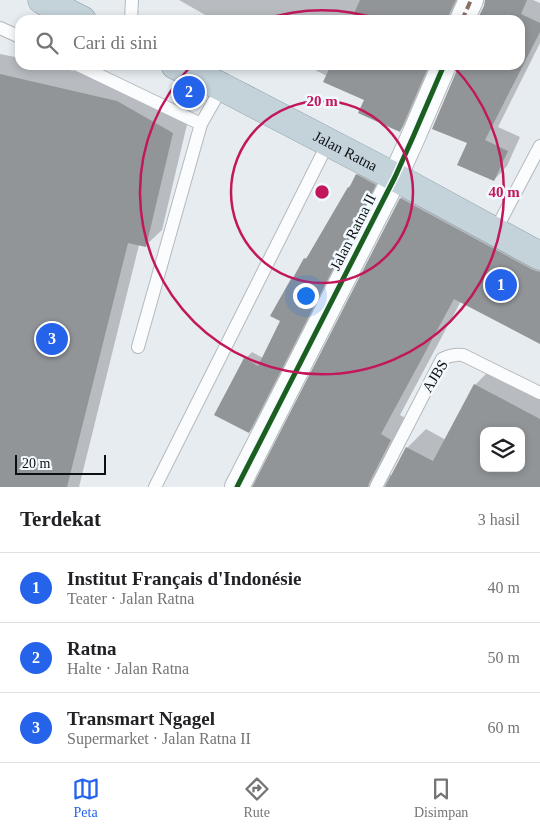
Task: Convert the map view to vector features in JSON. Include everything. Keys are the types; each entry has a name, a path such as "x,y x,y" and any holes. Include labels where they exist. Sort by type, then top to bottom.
{"highway":[{"path":"42,0 72,15"},
{"name":"Jalan Ratna","path":"186,70 395,177 540,256"}],"street":[{"path":"464,15 470,0"},
{"name":"Jalan Ratna II","path":"237,487 395,177 442,70"}],"lane":[{"path":"131,15 132,0"},
{"path":"0,28 15,35"},
{"path":"88,70 200,124"},
{"path":"138,347 200,124 222,87"},
{"path":"155,487 328,143"},
{"path":"495,231 540,146"},
{"name":"AJBS","path":"376,487 442,359 449,355 463,355 540,393"}],"building":[{"path":"360,0 456,0 449,15 353,15"},
{"path":"485,0 527,0 521,14 523,15 480,15"},
{"path":"525,16 540,23 540,32 525,61"},
{"path":"329,70 427,70 400,132 358,113 364,100 323,82"},
{"path":"457,70 521,70 485,140 508,151 494,181 457,165 467,143 432,129"},
{"path":"0,74 117,101 173,133 146,247 128,243 67,487 0,487"},
{"path":"356,174 376,185 249,433 214,415 244,358 258,366 280,321 270,316"},
{"path":"400,198 533,270 540,272 540,344 454,299 381,434 391,440 368,487 252,487"},
{"path":"474,384 540,419 540,487 385,487 406,447 433,461"}],"marked path":[{"path":"464,15 471,0"}],"cycle path":[{"path":"237,487 395,177 442,70"}],"place":[{"name":"Ratna","path":"189,92"},
{"name":"Institut Français d'Indonésie","path":"501,285"},
{"name":"Transmart Ngagel","path":"52,339"}]}
